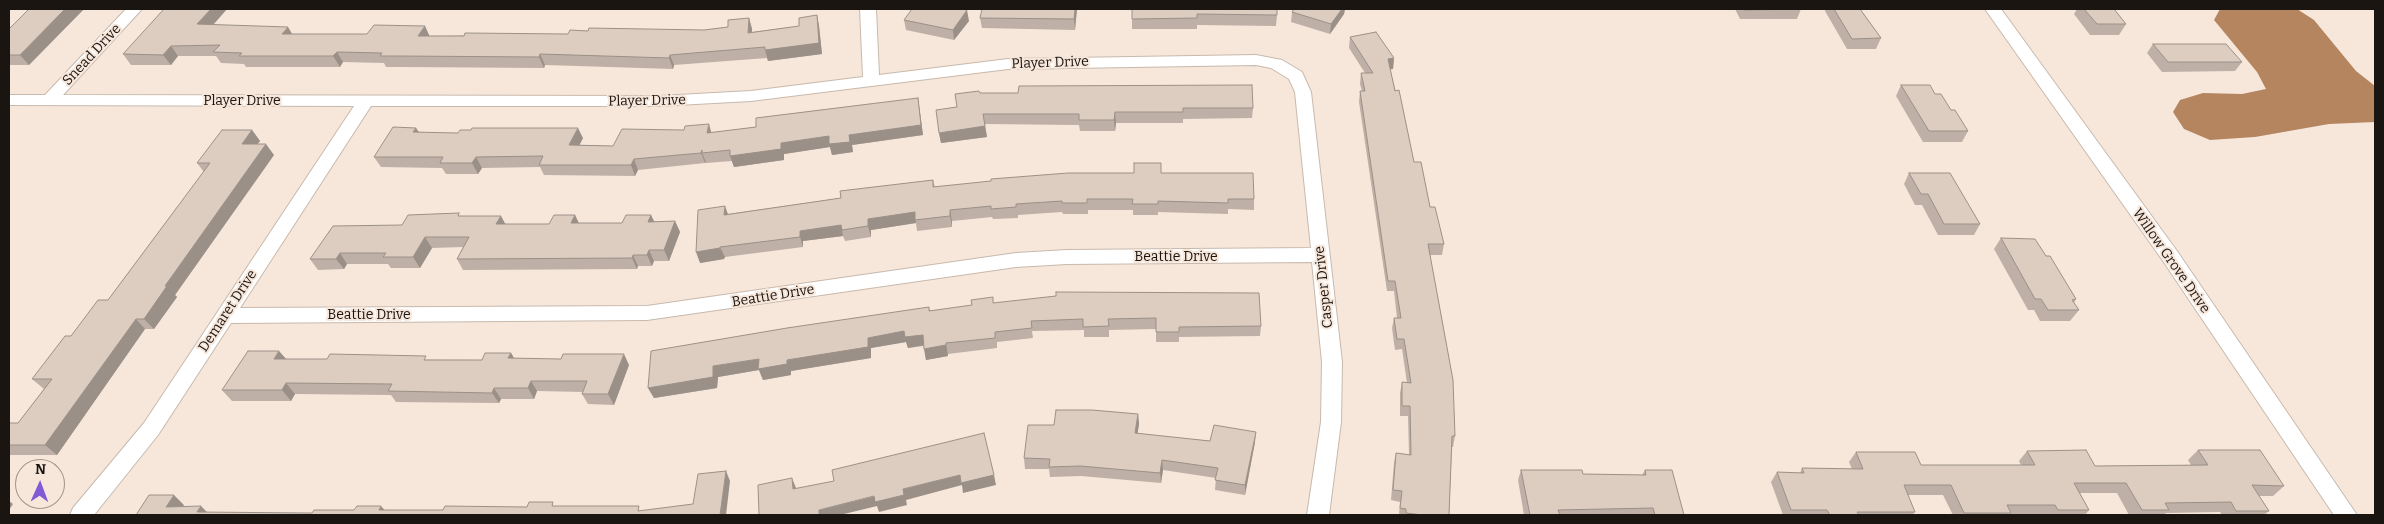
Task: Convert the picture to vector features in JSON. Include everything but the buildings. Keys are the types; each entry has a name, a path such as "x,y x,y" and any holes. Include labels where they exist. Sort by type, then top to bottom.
{"street":[{"name":"Snead Drive","path":"49,100 134,9"},
{"path":"868,9 871,80"},
{"name":"Willow Grove Drive","path":"1992,9 2170,256 2346,515"},
{"name":"Player Drive","path":"9,100 685,100 751,96 983,66 1037,62 1256,60 1266,61 1283,67"},
{"name":"Casper Drive","path":"1283,67 1296,76 1303,92 1332,362 1331,422 1318,515"},
{"name":"Demaret Drive","path":"81,515 151,429 366,101"},
{"name":"Beattie Drive","path":"225,316 647,313 1016,260 1067,257 1320,255"}],"shaded area":[{"path":"2220,9 2297,9 2314,20 2356,71 2375,86 2375,122 2329,124 2255,137 2210,140 2184,129 2173,112 2180,100 2203,93 2242,94 2266,89 2257,72 2214,20"}]}
